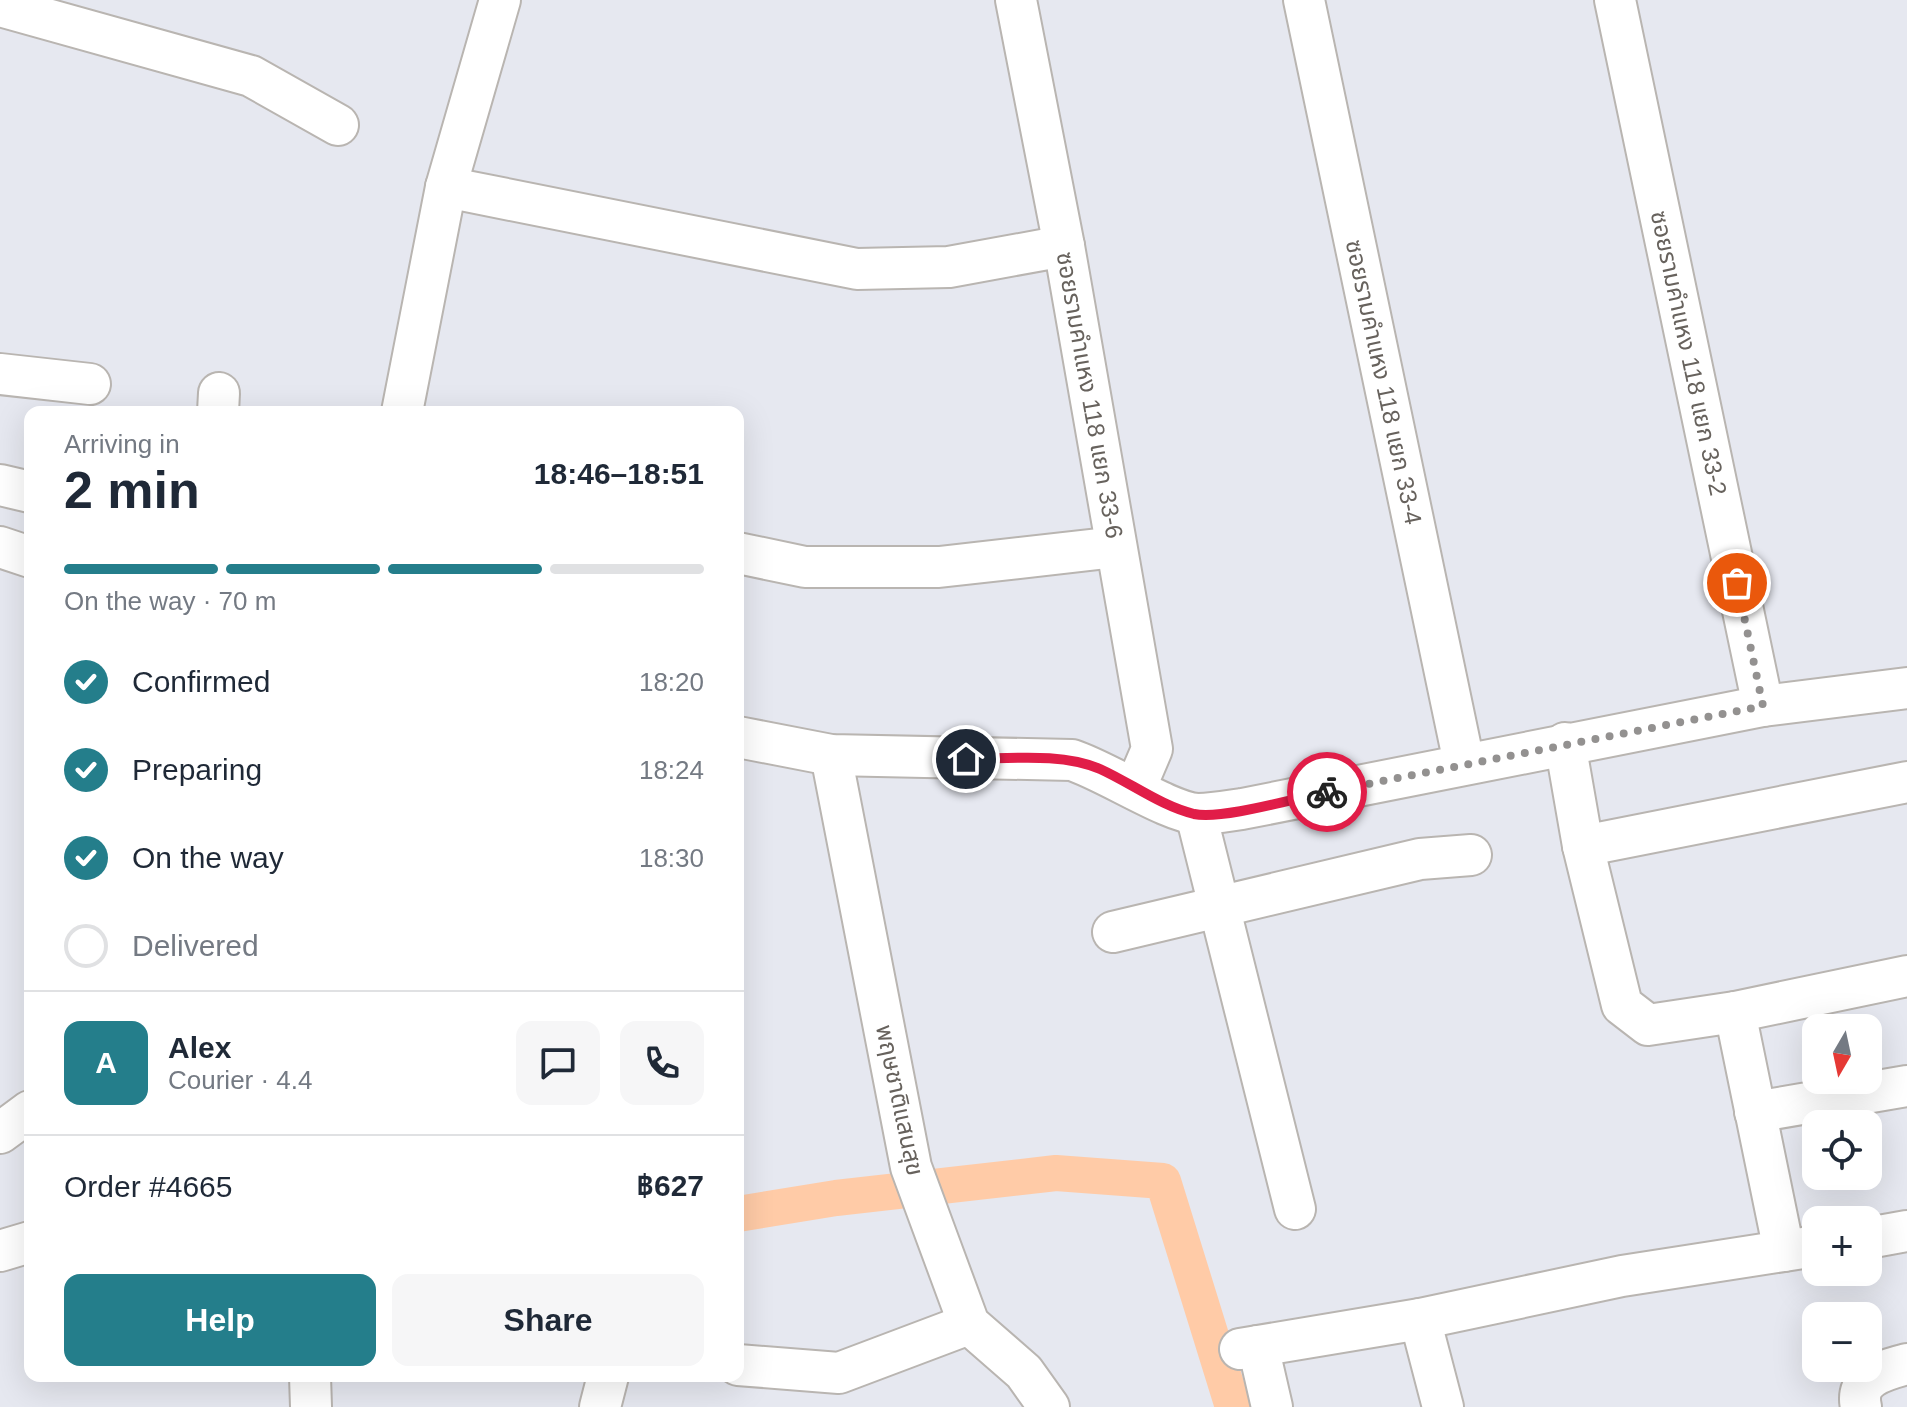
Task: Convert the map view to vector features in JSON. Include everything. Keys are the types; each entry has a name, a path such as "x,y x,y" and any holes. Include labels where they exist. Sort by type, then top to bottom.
{"street":[{"path":"403,406 446,187 500,0"},
{"name":"ซอยรามคำแหง 118 แยก 33-6","path":"1016,0 1064,246 1152,749 1135,789"},
{"name":"ซอยรามคำแหง 118 แยก 33-4","path":"1304,0 1464,763"},
{"name":"ซอยรามคำแหง 118 แยก 33-2","path":"1615,0 1763,706"},
{"path":"0,6 251,76 338,125"},
{"path":"446,187 857,269 949,267 1064,246"},
{"path":"0,374 90,384"},
{"path":"0,485 24,491"},
{"path":"0,547 24,555"},
{"path":"744,554 805,567 939,567 1116,547"},
{"path":"744,738 831,755 1072,760 1099,769 1135,789 1196,814 1242,809 1763,706 1907,688"},
{"path":"1565,743 1583,846 1622,1005 1648,1025 1735,1012 1907,976"},
{"name":"พฤษชาติแสนสุข","path":"831,755 911,1167 969,1324 1024,1372 1049,1407"},
{"path":"1583,846 1907,782"},
{"path":"1196,814 1295,1209"},
{"path":"1113,932 1420,859 1471,855"},
{"path":"1272,1407 1249,1347 1420,1319 1622,1276 1800,1248 1755,1112 1735,1012"},
{"path":"1755,1112 1907,1086"},
{"path":"0,1133 24,1115"},
{"path":"1882,1235 1907,1231"},
{"path":"0,1251 24,1244"},
{"path":"1420,1319 1443,1407"},
{"path":"744,1365 839,1373 969,1324"},
{"path":"1861,1407 1859,1399 1865,1382 1879,1372 1907,1364"},
{"path":"310,1382 311,1407"},
{"path":"600,1407 606,1382"}],"waterway":[{"path":"744,1213 836,1198 1056,1173 1163,1181 1233,1407"}],"way so far":[{"path":"1327,792 1763,706 1737,583"}],"route":[{"path":"966,759 1072,760 1099,769 1135,789 1196,814 1242,809 1327,792"}]}
